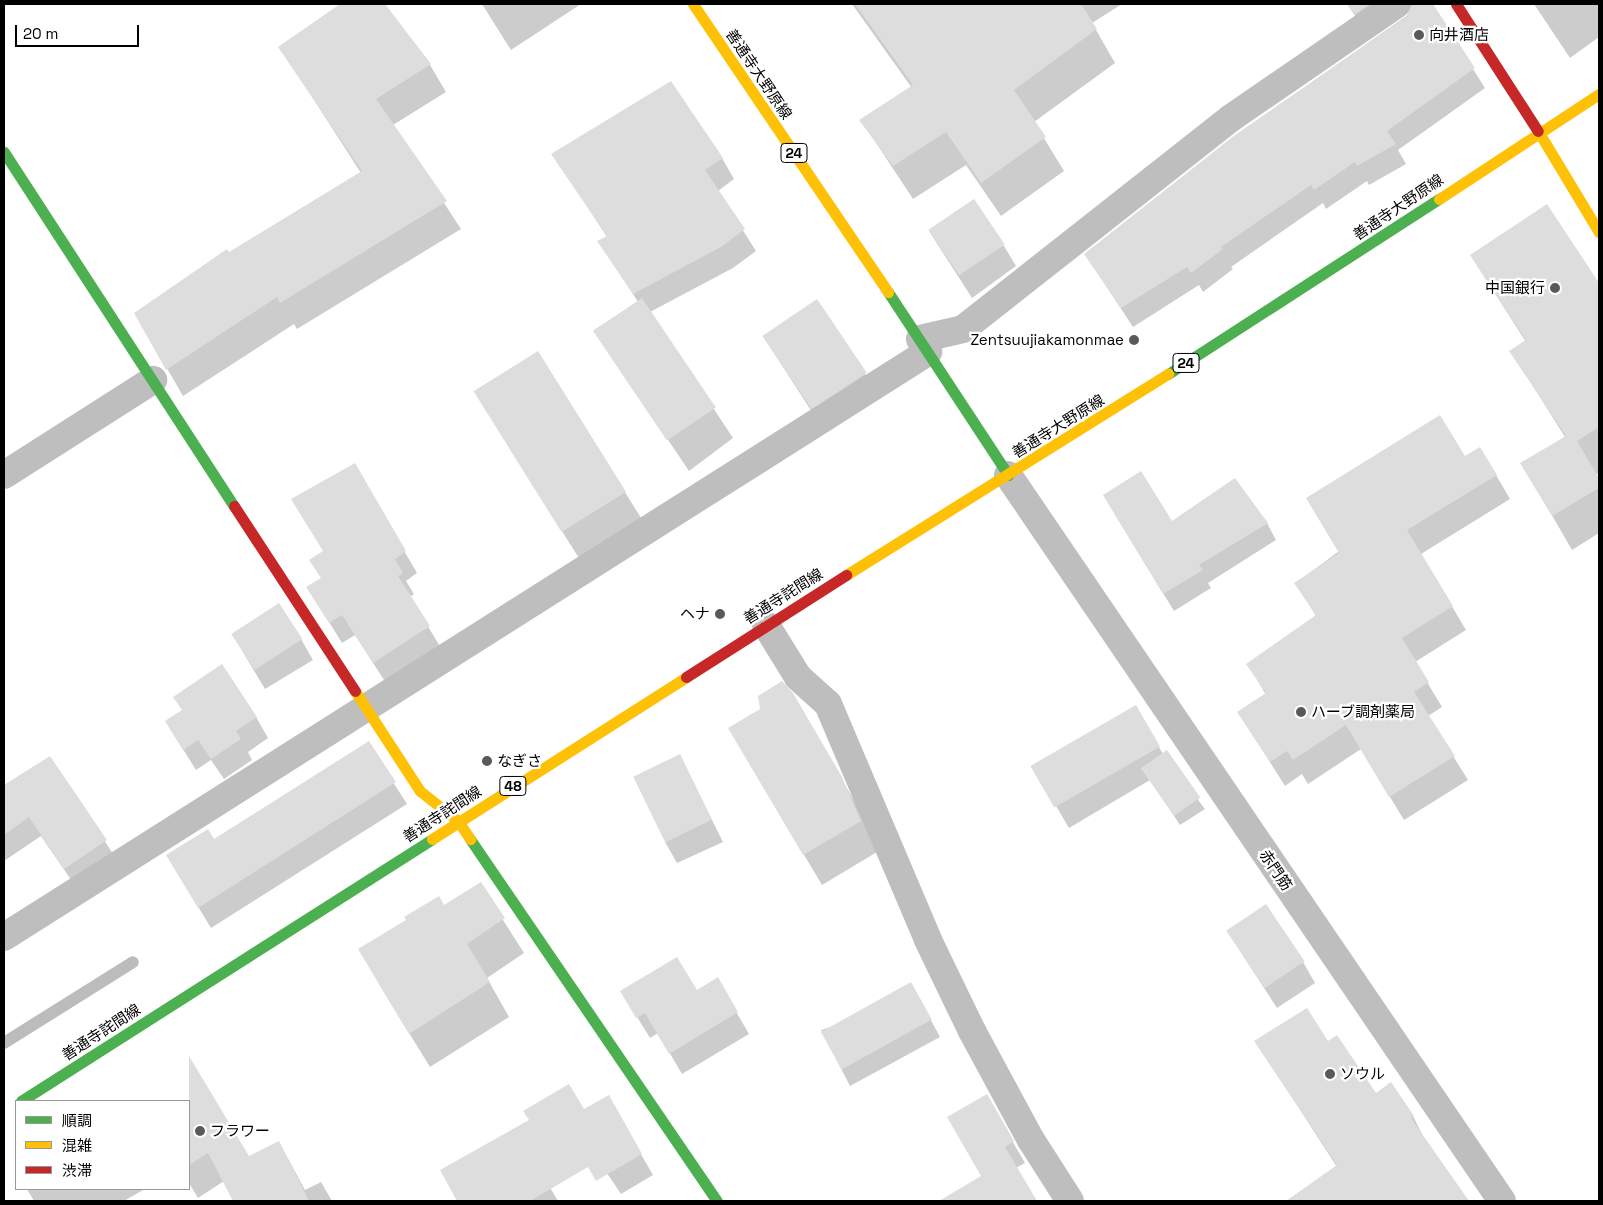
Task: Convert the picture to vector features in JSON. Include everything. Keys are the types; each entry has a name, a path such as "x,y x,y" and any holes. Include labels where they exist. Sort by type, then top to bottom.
{"main road":[{"name":"善通寺大野原線","path":"693,4 924,346 1008,475 1599,94"},
{"path":"1456,4 1510,84 1538,134 1599,232"},
{"path":"6,161 153,380 420,791 458,821 717,1201"},
{"name":"善通寺詫間線","path":"23,1100 766,625 951,508 1008,475"}],"street":[{"path":"4,937 365,706 382,700 924,346 963,329 1231,118 1397,4"},
{"path":"4,475 153,380"},
{"name":"赤門筋","path":"1008,475 1502,1201"},
{"path":"766,625 798,678 828,704 928,940 972,1032 1031,1140 1070,1201"}],"building":[{"path":"340,4 385,4 431,64 376,99 447,201 280,303 277,297 166,370 134,313 227,249 229,252 362,171 278,47"},
{"path":"855,4 1081,4 1097,29 1014,90 1046,137 981,183 946,132 893,166 859,120 913,85"},
{"path":"1347,4 1370,4 1355,14"},
{"path":"1412,4 1433,4 1475,68 1387,131 1396,144 1357,166 1355,162 1314,190 1311,185 1221,247 1223,249 1191,273 1187,267 1121,308 1084,254 1235,135 1406,17"},
{"path":"671,81 723,158 705,170 745,229 721,247 633,294 597,241 607,236 551,154"},
{"path":"974,199 1005,245 959,275 928,230"},
{"path":"1547,204 1599,283 1599,427 1577,441 1599,478 1599,488 1552,516 1520,463 1566,436 1509,351 1526,340 1470,255"},
{"path":"642,298 716,407 667,440 593,331"},
{"path":"817,299 867,373 812,410 762,336"},
{"path":"538,351 626,492 562,532 474,391"},
{"path":"1440,415 1465,456 1480,447 1497,475 1407,530 1453,606 1402,638 1429,682 1414,692 1455,756 1389,797 1346,725 1293,760 1287,751 1270,762 1237,712 1266,693 1246,664 1316,615 1294,583 1339,553 1306,498"},
{"path":"355,463 406,551 395,559 403,573 398,576 430,626 373,663 342,615 329,623 306,587 321,578 309,560 323,551 291,499"},
{"path":"1141,471 1172,521 1235,478 1268,523 1199,565 1203,570 1163,594 1103,495"},
{"path":"279,603 302,639 255,670 231,634"},
{"path":"222,664 257,717 236,731 241,739 211,759 198,740 183,750 165,721 182,710 173,697"},
{"path":"782,681 793,693 842,777 861,821 803,855 728,728 760,709 758,696"},
{"path":"1136,705 1160,747 1054,808 1030,766"},
{"path":"369,741 396,782 198,908 166,855 208,829 214,839"},
{"path":"1167,750 1200,798 1174,816 1141,768"},
{"path":"680,754 712,820 665,842 633,777"},
{"path":"50,756 107,840 64,869 29,817 4,835 4,785"},
{"path":"481,882 505,918 467,944 490,982 409,1034 358,949 406,920 404,917 439,896 444,905"},
{"path":"1266,904 1305,961 1265,988 1226,931"},
{"path":"677,957 697,990 718,977 738,1012 669,1054 645,1013 636,1018 620,991"},
{"path":"911,982 932,1020 842,1070 821,1032"},
{"path":"1307,1008 1328,1041 1337,1035 1376,1093 1391,1082 1414,1116 1411,1118 1469,1201 1286,1201 1337,1165 1254,1041"},
{"path":"189,1056 249,1156 279,1141 309,1201 233,1201 208,1153 190,1164"},
{"path":"569,1084 584,1109 609,1095 642,1154 596,1181 588,1167 530,1201 457,1201 440,1170 529,1120 523,1111"},
{"path":"987,1094 1014,1141 1005,1147 1037,1201 939,1201 981,1176 947,1117"}],"waterway":[{"path":"4,1043 133,962"}],"traffic: fast":[{"path":"4,152 234,506"},
{"path":"1168,374 1439,199"},
{"path":"888,292 1008,475"},
{"path":"23,1100 432,839"},
{"path":"470,839 717,1201"}],"traffic: slow":[{"path":"693,4 888,292"},
{"path":"1439,199 1599,94"},
{"path":"1538,131 1599,232"},
{"path":"846,575 1168,374"},
{"path":"432,839 686,677"},
{"path":"355,691 420,791 458,821 470,839"}],"traffic: jam":[{"path":"1456,4 1538,131"},
{"path":"234,506 355,691"},
{"path":"686,677 846,575"}],"place":[{"name":"向井酒店","path":"1419,35"},
{"name":"中国銀行","path":"1555,288"},
{"name":"Zentsuujiakamonmae","path":"1134,340"},
{"name":"ヘナ","path":"720,614"},
{"name":"ハーブ調剤薬局","path":"1301,712"},
{"name":"なぎさ","path":"487,761"},
{"name":"ソウル","path":"1330,1074"},
{"name":"フラワー","path":"200,1131"}]}
